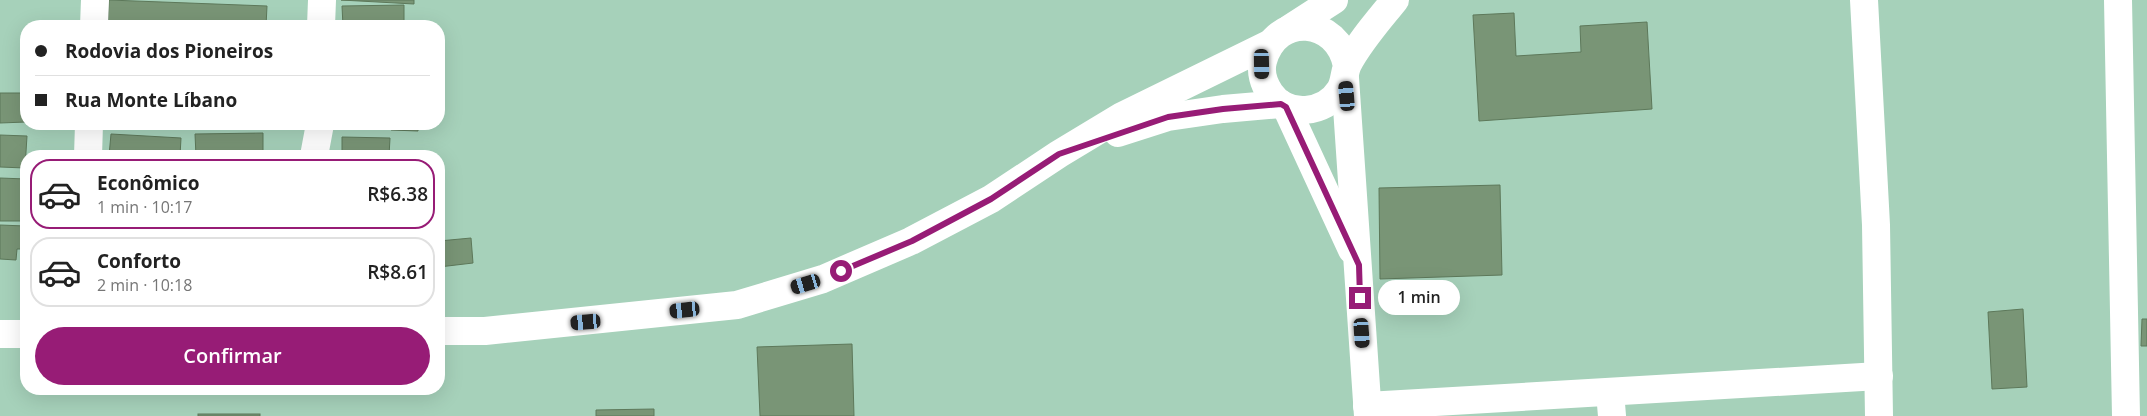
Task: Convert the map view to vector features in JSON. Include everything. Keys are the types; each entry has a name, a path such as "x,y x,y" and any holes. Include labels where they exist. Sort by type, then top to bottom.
{"street":[{"path":"94,20 95,0"},
{"path":"321,20 322,0"},
{"path":"445,332 485,331 737,305 823,279 912,241 991,199 1059,154 1122,116 1280,36 1334,0"},
{"path":"1395,0 1376,23 1346,72 1336,97 1322,106 1307,110 1296,110 1283,105 1272,96 1266,86 1262,64 1280,36 1312,26 1332,36 1345,55 1346,72 1359,265 1368,411 1611,404 1879,376"},
{"path":"1864,0 1876,225 1879,416"},
{"path":"2118,0 2126,416"},
{"path":"1059,154 1168,117 1223,109 1283,105"},
{"path":"1283,105 1359,265"},
{"path":"88,150 89,130"},
{"path":"315,150 319,130"},
{"path":"0,334 20,334"}],"building":[{"path":"109,0 267,6 266,20 108,20"},
{"path":"341,0 414,0 414,4"},
{"path":"404,5 404,20 343,20 342,6"},
{"path":"1514,13 1516,56 1581,52 1580,26 1647,22 1652,109 1479,121 1473,15"},
{"path":"0,93 20,93 20,122 0,123"},
{"path":"263,133 263,150 196,150 195,134"},
{"path":"111,134 181,138 180,150 110,150"},
{"path":"0,135 27,136 26,150 20,150 20,168 0,167"},
{"path":"342,137 390,138 389,150 342,150"},
{"path":"0,178 20,179 20,221 0,221"},
{"path":"1500,185 1502,275 1380,279 1379,188"},
{"path":"0,225 20,226 20,249 17,249 16,260 0,259"},
{"path":"471,238 473,263 445,266 445,240"},
{"path":"2023,309 2027,387 1992,389 1988,312"},
{"path":"2142,319 2147,319 2147,346 2141,346"},
{"path":"852,344 854,416 760,416 757,347"},
{"path":"654,409 654,416 596,416 596,410"},
{"path":"198,414 260,414 260,416 198,416"}],"route":[{"path":"841,271 912,241 991,199 1059,154 1168,117 1223,109 1281,104 1286,107 1359,265 1360,298"}]}
